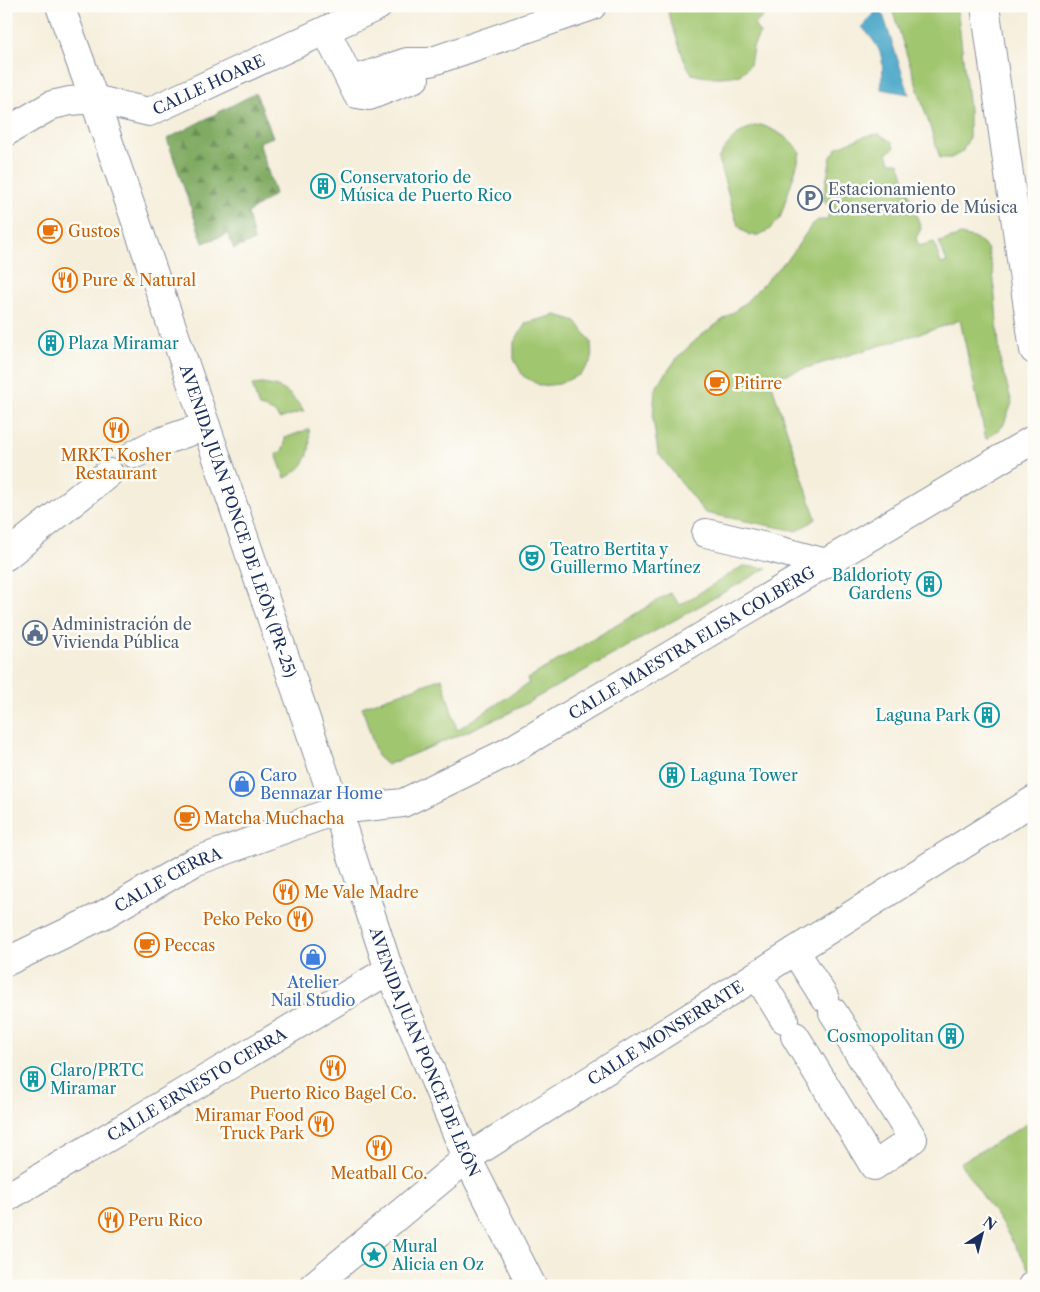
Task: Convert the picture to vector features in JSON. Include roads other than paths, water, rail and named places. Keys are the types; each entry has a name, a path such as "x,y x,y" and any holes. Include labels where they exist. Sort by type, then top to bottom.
{"street":[{"name":"AVENIDA JUAN PONCE DE LEÓN (PR-25)","path":"60,6 94,99 337,810"},
{"name":"CALLE HOARE","path":"6,132 52,105 70,101 94,99 149,112 378,6"},
{"path":"326,31 357,94 369,96 413,80 430,62 592,6"},
{"path":"985,6 1034,350"},
{"path":"135,454 154,444 206,426"},
{"name":"CALLE MAESTRA ELISA COLBERG","path":"337,810 403,803 508,752 1034,438"},
{"path":"6,556 110,473"},
{"path":"706,533 826,563"},
{"name":"CALLE MONSERRATE","path":"313,1286 467,1158 1034,800"},
{"name":"CALLE CERRA","path":"6,962 103,915 194,862 337,810"},
{"name":"AVENIDA JUAN PONCE DE LEÓN","path":"337,810 389,970 467,1158 532,1286"},
{"path":"757,975 874,1166 913,1139 795,951"},
{"name":"CALLE ERNESTO CERRA","path":"6,1198 389,970"}],"water":[{"path":"880,6 909,94 881,89 883,69 881,55 874,42 862,27"}],"place":[{"name":"Conservatorio de Música de Puerto Rico","path":"323,186"},
{"name":"Estacionamiento Conservatorio de Música","path":"810,198"},
{"name":"Gustos","path":"50,231"},
{"name":"Pure & Natural","path":"65,280"},
{"name":"Plaza Miramar","path":"51,343"},
{"name":"Pitirre","path":"717,383"},
{"name":"MRKT Kosher Restaurant","path":"116,430"},
{"name":"Teatro Bertita y Guillermo Martínez","path":"532,558"},
{"name":"Baldorioty Gardens","path":"929,584"},
{"name":"Administración de Vivienda Pública","path":"35,633"},
{"name":"Laguna Park","path":"987,715"},
{"name":"Laguna Tower","path":"672,775"},
{"name":"Caro Bennazar Home","path":"242,784"},
{"name":"Matcha Muchacha","path":"187,818"},
{"name":"Me Vale Madre","path":"286,892"},
{"name":"Peko Peko","path":"300,919"},
{"name":"Peccas","path":"147,945"},
{"name":"Atelier Nail Studio","path":"313,957"},
{"name":"Cosmopolitan","path":"951,1036"},
{"name":"Puerto Rico Bagel Co.","path":"333,1068"},
{"name":"Claro/PRTC Miramar","path":"33,1079"},
{"name":"Miramar Food Truck Park","path":"321,1124"},
{"name":"Meatball Co.","path":"379,1148"},
{"name":"Peru Rico","path":"111,1220"},
{"name":"Mural Alicia en Oz","path":"374,1255"}]}
